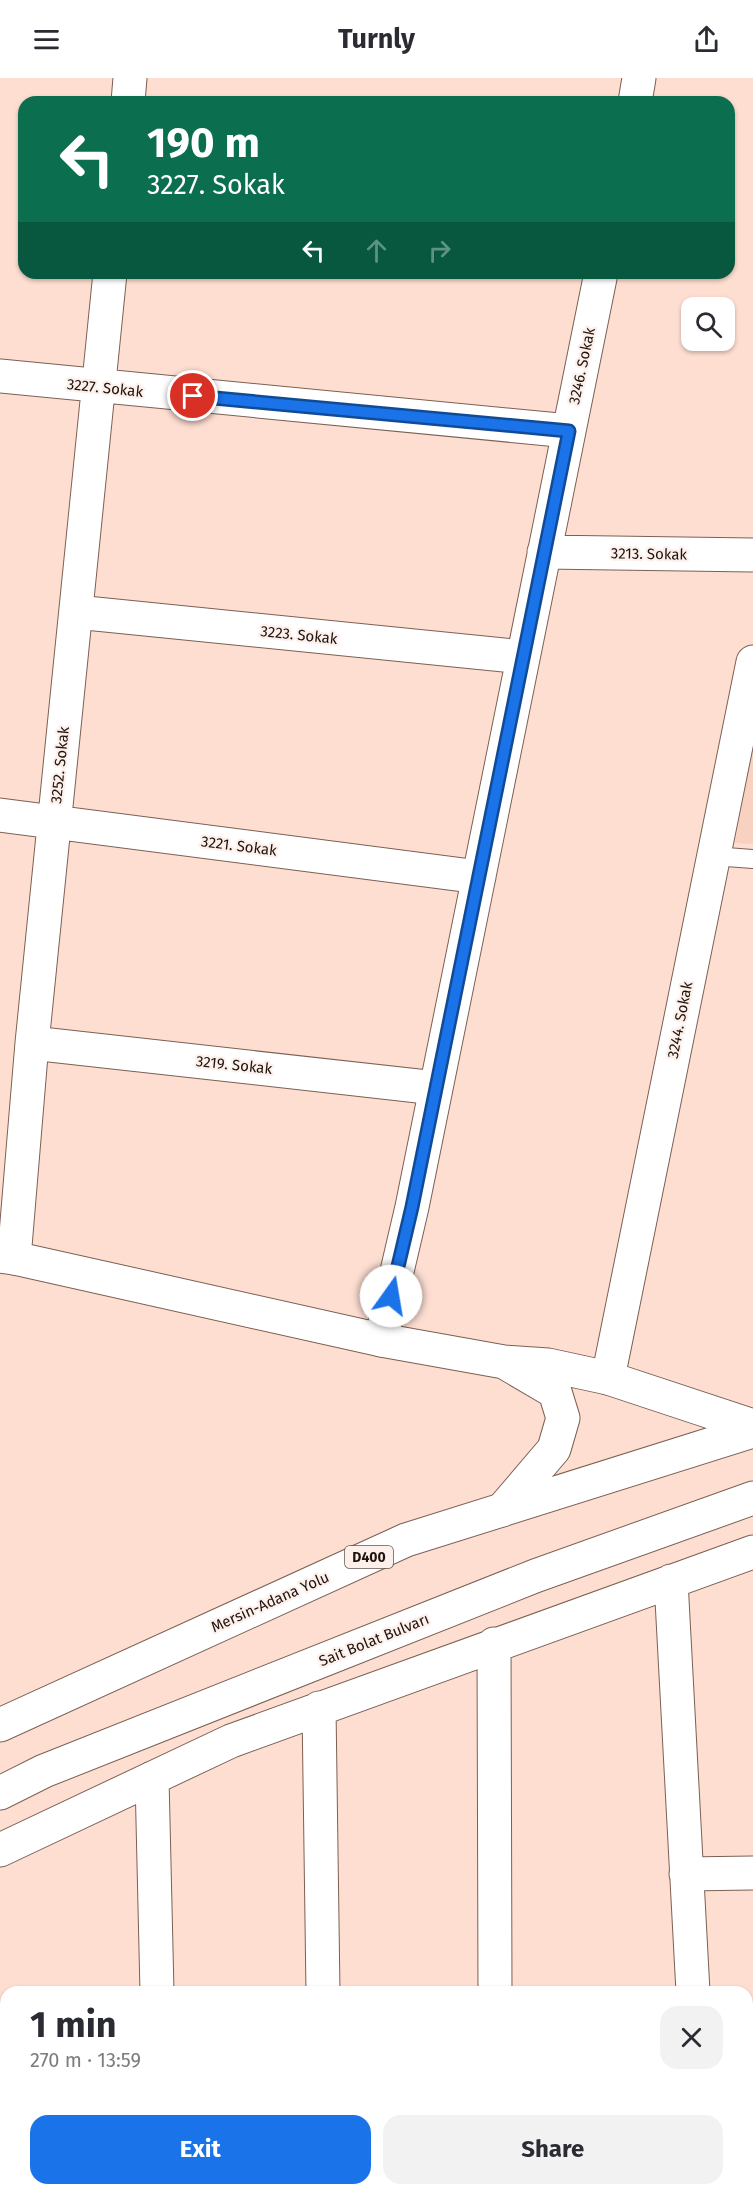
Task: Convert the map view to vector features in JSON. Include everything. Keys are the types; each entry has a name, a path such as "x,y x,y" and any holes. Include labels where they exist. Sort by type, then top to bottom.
{"main road":[{"path":"128,96 130,78"},
{"path":"636,96 639,78"},
{"name":"3252. Sokak","path":"7,1257 32,1043 109,279"},
{"name":"3246. Sokak","path":"381,1340 412,1207 601,279"},
{"name":"3227. Sokak","path":"0,376 569,431"},
{"name":"3213. Sokak","path":"544,552 753,555"},
{"name":"3223. Sokak","path":"76,612 523,657"},
{"name":"3244. Sokak","path":"608,1378 753,662"},
{"name":"3221. Sokak","path":"0,815 479,877"},
{"name":"3219. Sokak","path":"32,1043 436,1088"},
{"path":"7,1257 381,1340 504,1362 548,1365 608,1378 753,1426"},
{"path":"502,1510 554,1449 562,1418 555,1392 504,1362"},
{"name":"Mersin-Adana Yolu","path":"0,1725 406,1540 753,1431"},
{"name":"Sait Bolat Bulvarı","path":"0,1793 44,1771 535,1576 753,1498"},
{"path":"0,1850 231,1741 753,1552"},
{"path":"671,1581 693,1986"},
{"path":"494,1644 495,1986"},
{"path":"319,1708 323,1986"},
{"path":"152,1778 157,1986"},
{"path":"686,1874 753,1873"}],"lane":[{"path":"713,856 753,859"}],"shaded area":[{"path":"753,743 753,844 735,843"}],"route":[{"path":"193,396 569,431 412,1207 391,1296"}]}
